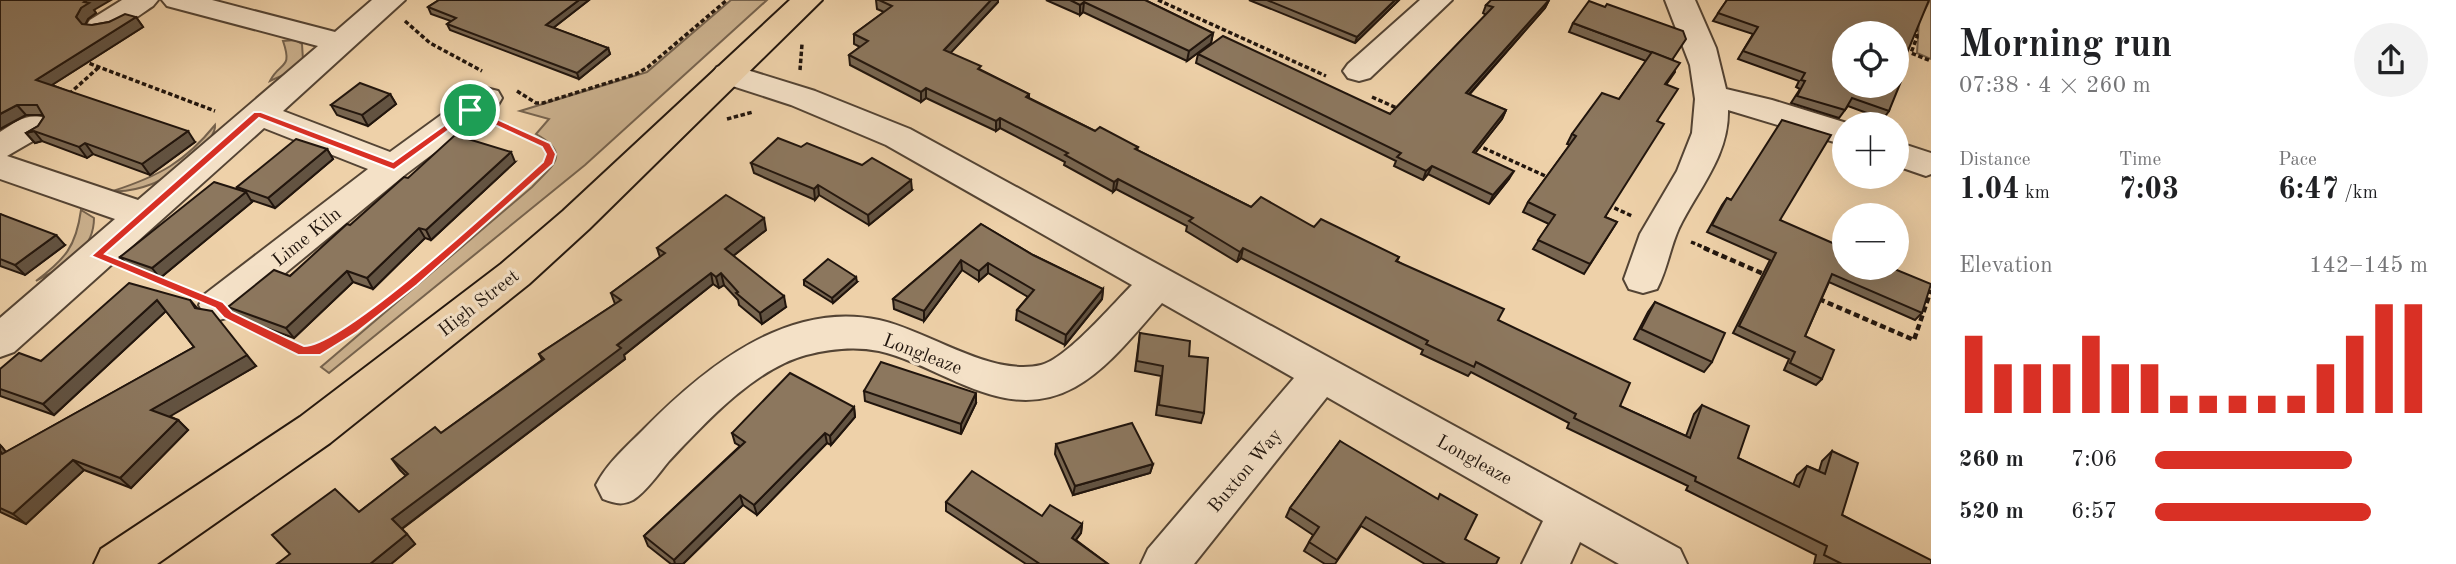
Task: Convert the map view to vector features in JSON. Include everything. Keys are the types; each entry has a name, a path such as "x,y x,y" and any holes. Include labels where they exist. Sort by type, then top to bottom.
{"main road":[{"name":"High Street","path":"118,564 315,430 515,274 576,220 807,0"}],"street":[{"path":"101,26 143,0"},
{"path":"177,0 342,43"},
{"path":"1352,81 1437,0"},
{"path":"1643,279 1661,229 1684,192 1709,133 1711,96 1701,44 1680,0"},
{"path":"0,341 252,118 388,2"},
{"name":"Longleaze","path":"728,74 803,98 898,137 1663,564"},
{"name":"Lime Kiln","path":"219,305 487,91"},
{"path":"1711,96 1760,107 1832,130"},
{"path":"252,118 394,166"},
{"path":"0,147 33,125"},
{"path":"0,166 142,215"},
{"name":"Longleaze","path":"619,485 688,412 731,374 792,342 817,336 864,333 888,338 979,375 1007,382 1032,382 1056,377 1077,363 1158,283"},
{"name":"Buxton Way","path":"1165,564 1322,374"},
{"path":"1546,564 1571,513"}],"path":[{"path":"487,91 543,103 636,74 727,0"},
{"path":"1158,0 1352,81 1410,114"},
{"path":"97,256 219,305 228,315 303,351 315,351 353,329 413,282 534,177 550,159 547,145 430,43 388,2"},
{"path":"1914,18 1917,37 1911,53 1931,61"},
{"path":"75,58 252,118"},
{"path":"33,125 99,67"},
{"path":"1473,143 1560,183"},
{"path":"1598,201 1775,279"},
{"path":"1813,296 1914,340 1931,290"}],"shaded area":[{"path":"731,0 767,0 585,165 329,373 321,367 532,187 552,166 556,154 554,148 536,134 549,119 520,111 647,72"},
{"path":"1930,0 1931,59 1917,53 1919,21"},
{"path":"295,40 302,44 303,60 288,73 270,81 286,61 283,41"},
{"path":"215,125 214,132 200,150 169,175 152,184 128,191 113,191 144,180 170,166 193,149"},
{"path":"81,210 94,218 89,241 75,257 36,281 68,251 76,234"}],"building":[{"path":"0,0 87,0 84,2 89,3 81,8 76,17 82,24 109,22 125,14 136,17 36,80 188,131 142,164 85,143 79,147 34,131 26,133 38,126 44,117 37,105 17,105 0,114"},
{"path":"439,0 579,0 546,25 608,48 577,73 447,24 456,18 428,7"},
{"path":"879,0 991,0 944,50 981,66 978,69 1029,94 1026,97 1095,131 1100,127 1138,147 1135,149 1251,207 1261,197 1314,227 1321,219 1399,257 1396,261 1504,309 1498,320 1630,383 1620,406 1690,438 1702,405 1749,426 1738,458 1799,487 1807,466 1825,474 1832,451 1858,463 1842,515 1931,560 1931,564 1842,564 1824,555 1827,546 1695,481 1696,477 1574,418 1576,414 1476,362 1474,367 1243,248 1240,252 1189,221 1193,218 1118,179 1114,182 1065,155 1068,153 1000,118 996,121 926,88 921,92 849,55 868,41 854,34 892,6"},
{"path":"1070,0 1145,0 1213,33 1189,51 1084,2 1080,5"},
{"path":"1267,0 1395,0 1357,37"},
{"path":"1491,0 1549,0 1466,93 1506,110 1473,152 1514,171 1493,195 1432,166 1426,171 1397,157 1401,153 1198,54 1223,36 1390,114 1493,7 1486,5"},
{"path":"1727,0 1929,0 1909,48 1909,21 1832,21 1832,98 1852,98 1845,110 1797,96 1805,81 1801,80 1805,73 1743,51 1758,27 1718,13"},
{"path":"1589,1 1605,7 1607,4 1683,31 1686,39 1672,60 1573,23"},
{"path":"1652,52 1680,63 1665,84 1678,89 1657,121 1664,124 1605,217 1617,222 1590,264 1538,240 1555,215 1528,202 1576,136 1572,134 1602,93 1619,99"},
{"path":"360,83 390,94 362,115 331,105"},
{"path":"1852,98 1894,98 1889,111"},
{"path":"1782,120 1831,135 1780,220 1832,243 1832,274 1805,336 1834,350 1822,379 1790,363 1795,352 1739,326 1776,253 1712,225 1727,198 1731,200"},
{"path":"455,135 511,152 426,230 419,228 367,278 347,271 286,328 228,307 274,270 290,276 347,224 350,225 404,177 408,178"},
{"path":"778,138 801,147 807,143 862,165 872,158 911,180 868,215 818,185 814,189 751,163"},
{"path":"296,139 327,149 268,198 237,187"},
{"path":"214,182 246,192 152,268 120,257"},
{"path":"726,195 764,218 725,249 784,296 760,313 736,293 738,292 721,273 716,277 711,273 617,345 621,348 392,519 407,534 370,564 277,564 290,554 272,535 335,489 359,512 408,474 392,459 435,427 441,433 544,359 539,354 621,300 611,293 665,253 657,248"},
{"path":"0,214 56,235 15,265 0,259"},
{"path":"981,224 1033,255 1103,289 1066,335 1017,310 1034,290 988,263 979,271 961,260 924,311 893,299"},
{"path":"828,259 856,277 832,298 804,280"},
{"path":"1909,275 1931,284 1922,313 1846,280 1909,280"},
{"path":"129,283 190,300 195,308 212,311 247,355 151,410 178,420 120,478 73,460 13,514 0,508 0,451 2,454 194,347 157,300 43,404 0,389 0,369 19,353 41,361"},
{"path":"1655,302 1725,333 1712,362 1641,329"},
{"path":"1140,333 1190,341 1189,356 1208,358 1204,413 1159,405 1163,366 1137,361"},
{"path":"881,362 976,393 961,424 864,391"},
{"path":"790,373 854,407 830,436 825,433 754,505 740,495 674,560 644,536 745,442 732,433"},
{"path":"1132,423 1153,464 1075,486 1056,444"},
{"path":"1340,441 1438,499 1440,494 1477,515 1465,539 1499,558 1496,564 1446,564 1366,517 1337,560 1309,542 1319,527 1290,508"},
{"path":"972,471 1042,516 1050,505 1082,524 1072,538 1108,564 1040,564 946,502"}],"route":[{"path":"470,110 547,145 551,154 548,164 413,282 353,329 315,351 303,351 228,315 219,305 97,256 258,114 394,166 470,110"}]}
